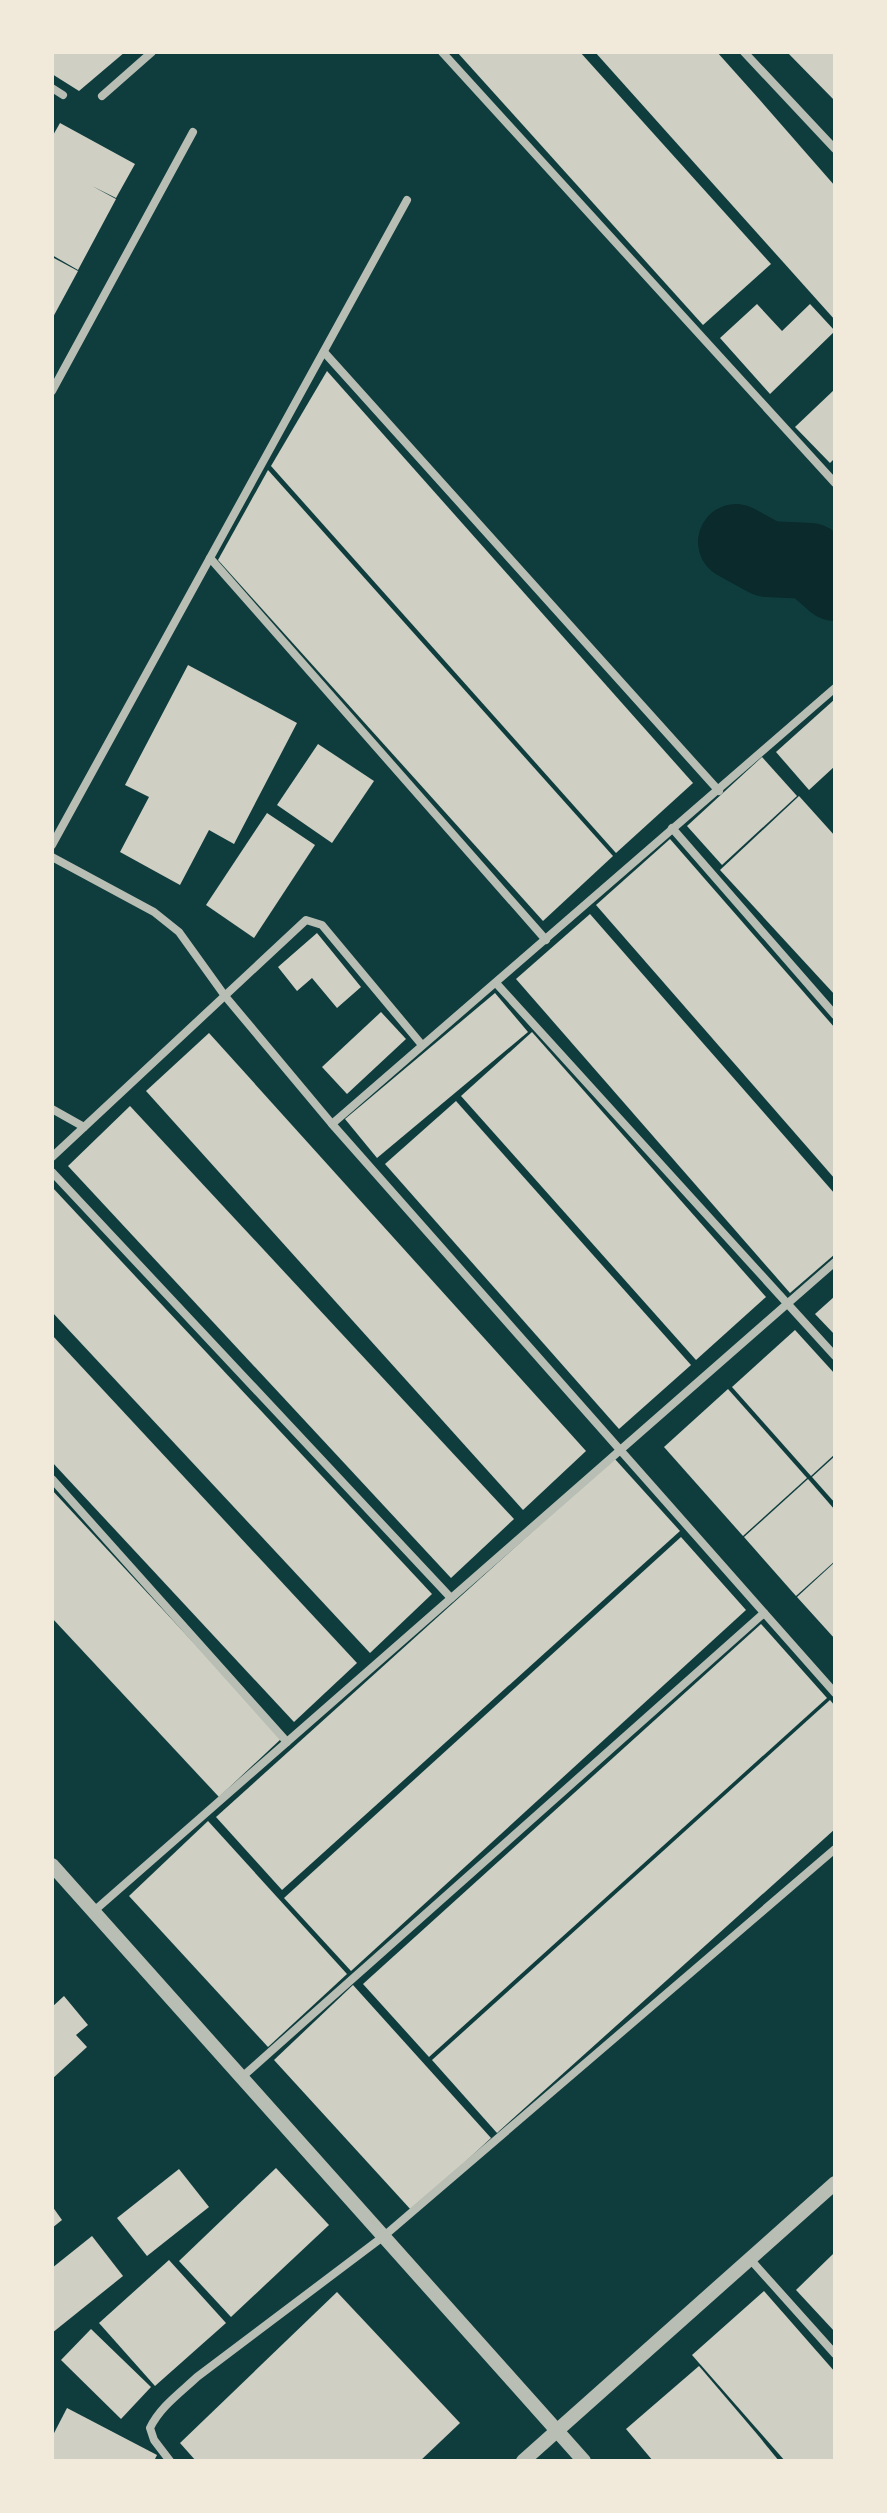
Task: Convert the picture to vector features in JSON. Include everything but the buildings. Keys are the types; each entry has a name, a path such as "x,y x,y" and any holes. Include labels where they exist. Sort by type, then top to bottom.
{"street":[{"path":"102,96 152,52"},
{"path":"442,52 835,483"},
{"path":"744,52 835,149"},
{"path":"52,88 63,95"},
{"path":"52,391 193,132"},
{"path":"52,845 407,200"},
{"path":"324,352 719,791"},
{"path":"210,558 546,940"},
{"path":"332,1124 834,688"},
{"path":"672,828 835,1015"},
{"path":"52,857 154,912 179,932 225,996 332,1124 835,1693"},
{"path":"52,1157 302,922 315,921 322,925 422,1045"},
{"path":"496,983 835,1356"},
{"path":"52,1109 84,1127"},
{"path":"52,1172 451,1598"},
{"path":"94,1911 835,1262"},
{"path":"52,1479 287,1742"},
{"path":"242,2077 764,1613"},
{"path":"170,2461 154,2440 150,2428 171,2400 384,2236 835,1849"},
{"path":"52,1865 584,2461"},
{"path":"523,2461 835,2183"},
{"path":"750,2259 835,2354"}],"waterway":[{"path":"736,542 767,559 810,561 835,583"}]}
